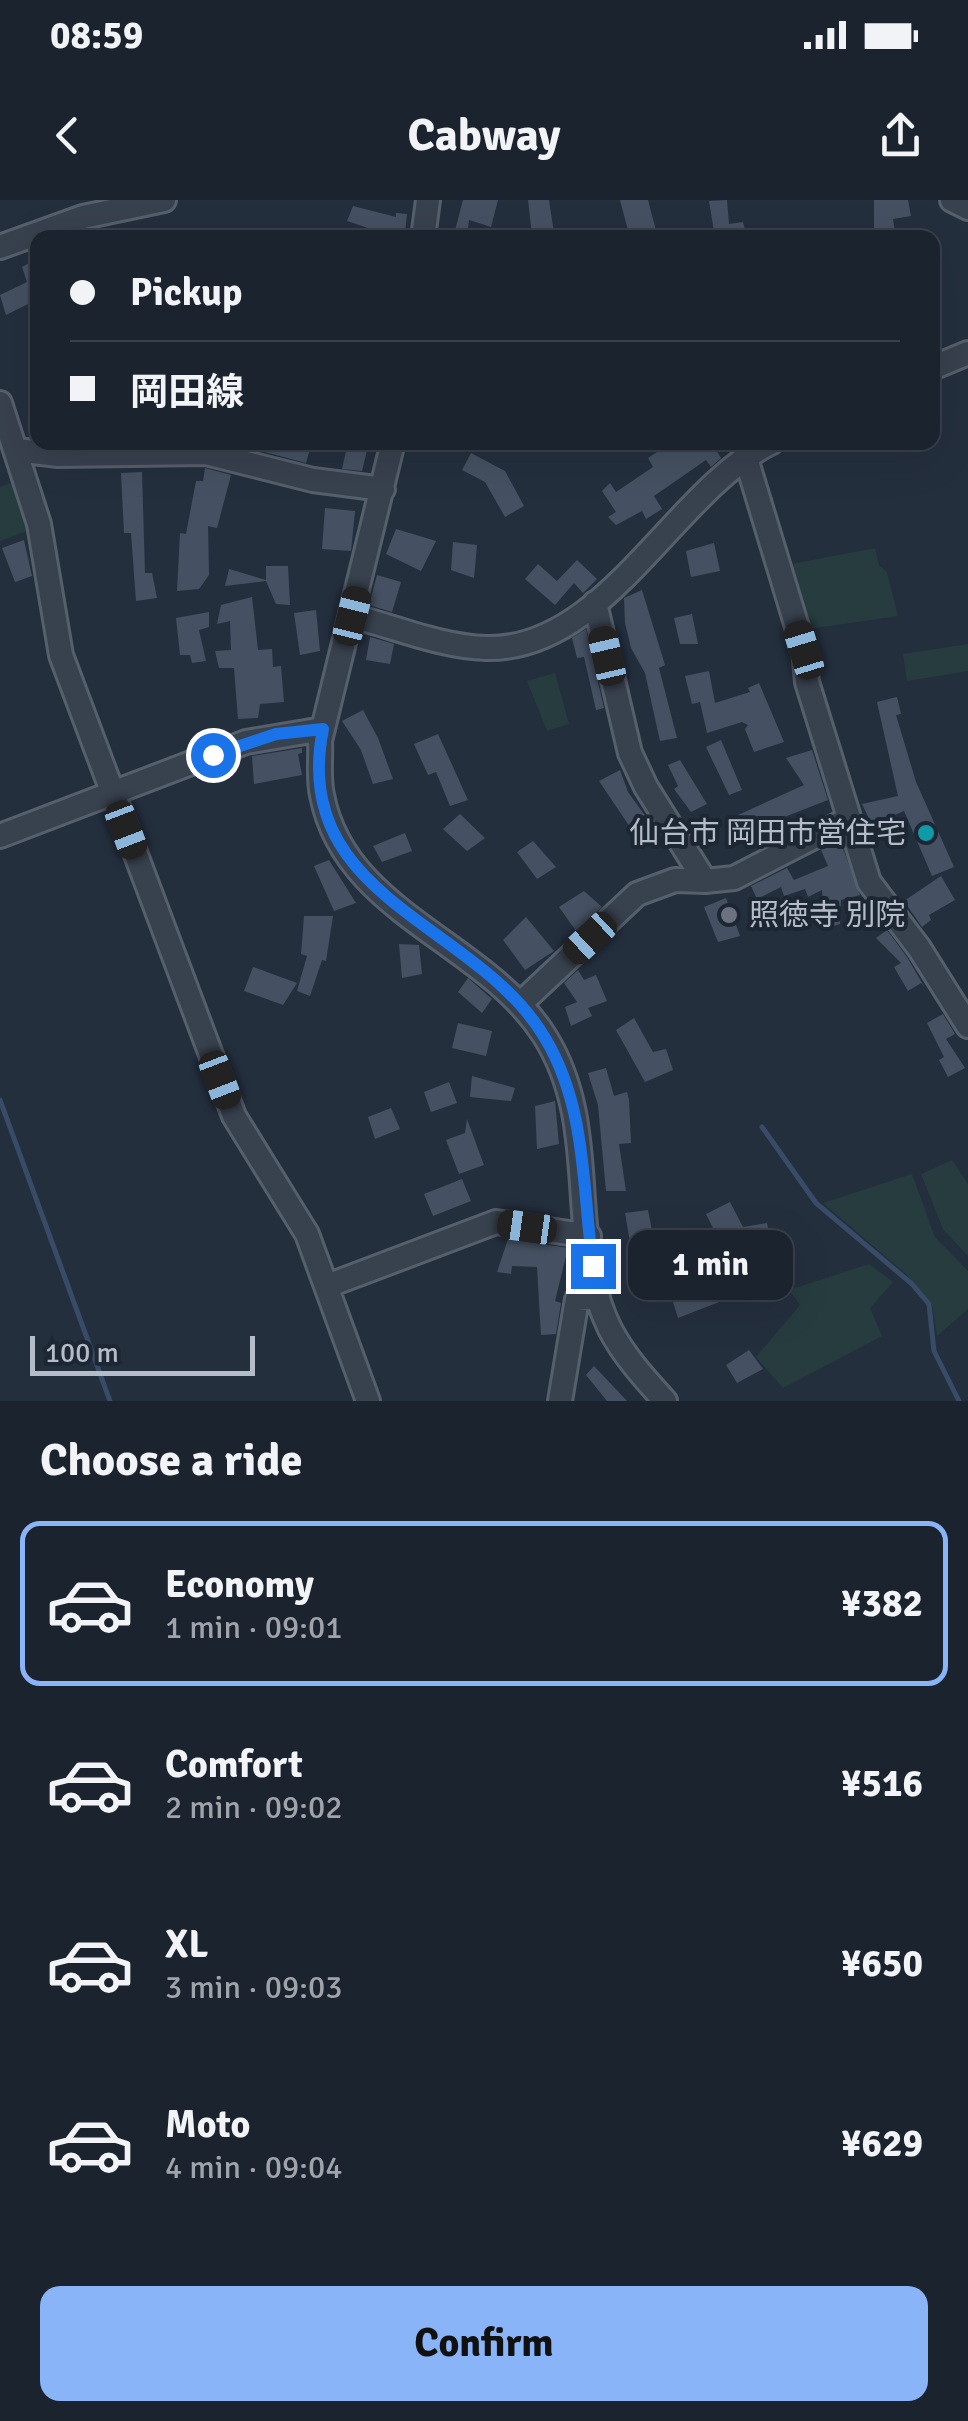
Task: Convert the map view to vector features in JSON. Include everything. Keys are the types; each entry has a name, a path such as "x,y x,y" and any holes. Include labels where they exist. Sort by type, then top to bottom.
{"street":[{"path":"47,230 83,217 164,200"},
{"path":"424,230 428,200"},
{"path":"952,200 968,208"},
{"path":"0,247 30,236"},
{"path":"940,366 961,359 968,352"},
{"path":"0,403 39,524 61,654 234,1116 308,1234 368,1401"},
{"path":"18,450 58,455 206,453 313,480 383,489"},
{"path":"391,450 322,735 321,792 340,848 384,897 500,982 520,1004 563,1069 578,1115 598,1297 629,1360 666,1401"},
{"path":"352,616 487,648 557,630 595,603 746,456 757,450"},
{"path":"746,456 868,882 919,948 968,1026"},
{"path":"595,603 630,753 646,787 705,881"},
{"path":"0,836 246,742 322,735"},
{"path":"520,1004 638,894 675,880 734,878 849,819"},
{"path":"326,1286 496,1222 589,1236"},
{"path":"560,1401 577,1299 598,1297"}],"green space":[{"path":"17,481 30,530 0,541 0,487"},
{"path":"875,548 879,565 887,572 898,616 802,630 781,566"},
{"path":"968,644 968,671 907,681 903,654"},
{"path":"555,673 569,724 547,731 527,681"},
{"path":"952,1160 968,1184 968,1256 943,1229 921,1174"},
{"path":"912,1174 935,1237 968,1271 968,1309 937,1336 932,1304 905,1273 823,1203"},
{"path":"869,1264 893,1282 870,1308 882,1336 783,1388 756,1357 800,1305 789,1290"}],"building":[{"path":"463,200 498,200 491,227 469,220 468,230 455,230"},
{"path":"528,200 549,200 554,230 531,230"},
{"path":"620,200 648,200 656,230 628,230"},
{"path":"727,200 729,224 743,222 745,230 714,230 709,201"},
{"path":"874,200 908,200 911,216 893,219 895,230 874,230"},
{"path":"353,206 396,217 396,213 407,214 405,230 374,230 347,221"},
{"path":"30,263 30,303 6,315 0,295 27,282 22,267"},
{"path":"257,450 310,450 306,463"},
{"path":"346,450 367,450 362,471 342,469"},
{"path":"660,450 716,450 721,458 711,467 706,460 654,496 662,509 646,519 642,511 616,525 608,517 616,512 602,491 610,483 616,492 653,467 648,458"},
{"path":"471,453 505,471 524,506 505,517 485,482 462,470"},
{"path":"205,468 231,475 217,528 208,526 209,575 199,589 177,591 180,533 186,534 196,481 203,481"},
{"path":"142,472 145,573 152,573 157,598 136,601 131,533 124,533 121,473"},
{"path":"325,508 355,511 351,551 322,549"},
{"path":"396,529 436,541 421,571 386,554"},
{"path":"24,540 32,576 15,582 2,548"},
{"path":"453,542 477,545 474,578 451,570"},
{"path":"714,543 720,571 691,577 686,551"},
{"path":"577,560 597,579 583,593 574,583 555,605 525,579 538,564 557,581"},
{"path":"266,566 288,566 290,605 276,604 266,581 225,586 229,569 266,580"},
{"path":"377,575 401,582 392,612 369,605"},
{"path":"642,590 665,665 659,668 677,738 660,741 645,673 631,648 625,623 624,598"},
{"path":"252,597 258,650 272,649 273,667 281,666 284,702 260,704 258,718 238,719 234,668 219,668 215,651 231,650 230,621 217,624 221,605"},
{"path":"316,610 320,651 300,655 294,613"},
{"path":"209,612 209,627 199,630 206,661 192,663 190,655 180,655 176,618"},
{"path":"692,614 698,644 680,644 674,618"},
{"path":"586,629 604,708 596,710 584,657 577,658 572,638"},
{"path":"370,637 394,644 390,664 366,660"},
{"path":"709,671 715,703 750,692 748,688 759,683 784,742 754,752 745,729 748,725 742,722 707,733 700,702 692,704 685,676"},
{"path":"897,697 901,714 896,715 916,782 954,867 932,876 904,811 872,825 862,804 898,796 877,702"},
{"path":"363,710 393,779 373,784 361,750 342,721"},
{"path":"438,734 468,800 450,806 436,772 428,775 414,744"},
{"path":"721,740 742,790 729,795 706,747"},
{"path":"302,748 298,754 302,775 254,784 252,756"},
{"path":"812,750 828,800 746,832 738,815 804,785 786,758"},
{"path":"680,760 707,804 691,812 674,789 678,786 668,765"},
{"path":"620,770 628,792 654,828 636,836 599,781"},
{"path":"460,814 485,838 467,851 443,829"},
{"path":"405,833 412,851 382,862 373,846"},
{"path":"840,840 860,895 841,900 840,924 825,929 822,890 808,897 805,889 784,896 781,887 757,899 751,886 787,868 794,880 828,866 821,850"},
{"path":"533,841 556,867 537,879 517,852"},
{"path":"329,860 356,903 334,911 314,866"},
{"path":"941,876 955,900 929,915 931,920 922,927 904,901"},
{"path":"584,891 602,907 576,931 559,907"},
{"path":"726,898 740,936 718,942 704,907"},
{"path":"304,916 333,916 326,961 322,960 310,996 297,991 307,956 301,954"},
{"path":"526,917 554,951 525,970 503,940"},
{"path":"887,930 925,988 921,983 908,991 894,967 901,963 876,938"},
{"path":"399,944 419,945 422,974 402,978"},
{"path":"253,967 297,983 283,1005 244,991"},
{"path":"578,970 584,980 596,975 607,1001 588,1008 592,1016 571,1026 565,1007 577,1002 564,983"},
{"path":"468,978 492,999 482,1013 458,992"},
{"path":"943,1014 955,1034 946,1039 965,1068 948,1077 939,1060 944,1057 927,1023"},
{"path":"634,1018 653,1052 666,1049 673,1070 645,1082 616,1030"},
{"path":"458,1023 492,1031 486,1056 452,1048"},
{"path":"606,1068 614,1096 627,1092 629,1100 631,1143 619,1144 626,1191 606,1191 598,1105 588,1073"},
{"path":"472,1076 515,1088 511,1101 470,1097"},
{"path":"449,1082 457,1103 431,1112 424,1092"},
{"path":"555,1101 559,1144 537,1149 535,1106"},
{"path":"391,1108 400,1129 375,1139 368,1117"},
{"path":"467,1119 484,1165 459,1174 446,1140 465,1133"},
{"path":"462,1179 471,1201 433,1216 424,1194"},
{"path":"730,1202 743,1227 767,1223 776,1265 769,1266 775,1285 746,1296 745,1292 678,1318 672,1299 738,1273 730,1249 725,1252 706,1214"},
{"path":"648,1210 655,1246 631,1248 625,1213"},
{"path":"508,1239 568,1248 555,1301 561,1303 556,1334 541,1335 537,1267 512,1266 511,1274 497,1272"},
{"path":"749,1350 763,1369 737,1383 726,1365"},
{"path":"594,1366 627,1401 607,1401 586,1375"}],"waterway":[{"path":"0,1100 110,1401"},
{"path":"762,1127 816,1203 912,1284 929,1304 934,1351 959,1401"}],"place":[{"name":"仙台市 岡田市営住宅","path":"926,833"},
{"name":"照徳寺 別院","path":"729,915"}],"route":[{"path":"213,755 276,734 323,729 321,792 340,848 384,897 500,982 543,1033 563,1069 578,1115 593,1266"}]}
